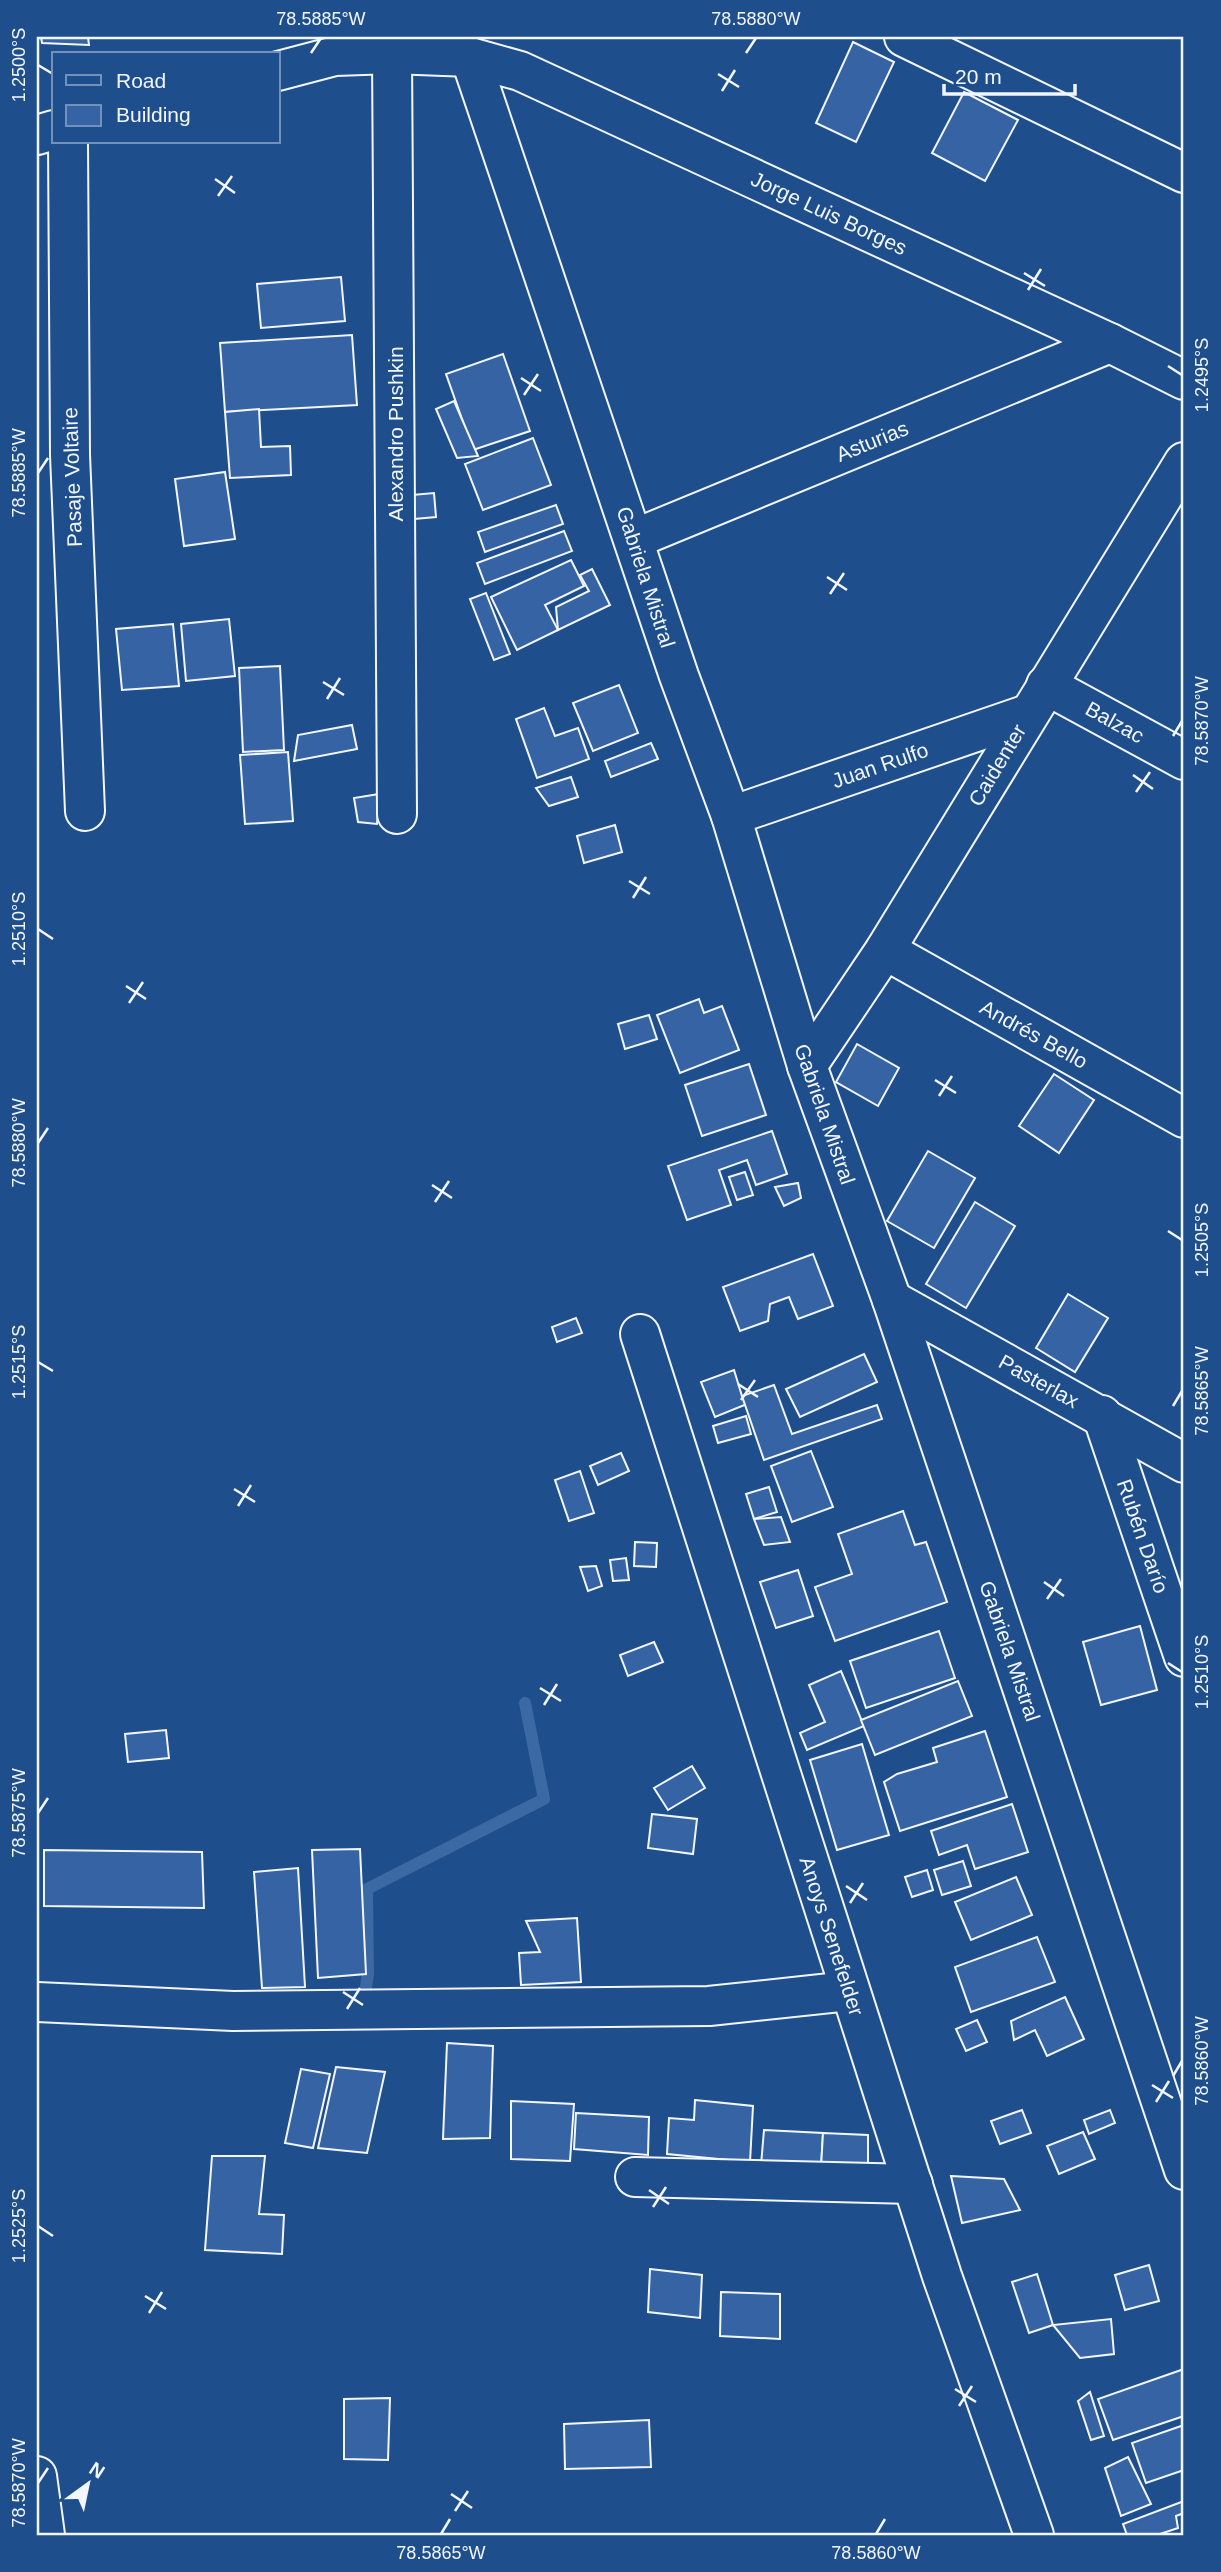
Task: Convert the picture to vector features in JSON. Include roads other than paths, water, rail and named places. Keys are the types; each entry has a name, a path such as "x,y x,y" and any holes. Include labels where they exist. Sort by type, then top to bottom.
{"street":[{"path":"904,37 1184,173"},
{"name":"Jorge Luis Borges","path":"280,70 333,46 398,45 470,57 520,71 1110,343 1184,380"},
{"name":"Alexandro Pushkin","path":"397,814 398,45"},
{"name":"Gabriela Mistral","path":"470,57 679,676 731,816 807,1066 892,1300 1184,2170"},
{"name":"Pasaje Voltaire","path":"68,144 70,455 85,811"},
{"name":"Asturias","path":"634,539 1110,343"},
{"name":"Caidenter","path":"807,1066 884,950 1184,461"},
{"name":"Balzac","path":"1037,699 1184,760"},
{"name":"Juan Rulfo","path":"731,816 1037,699"},
{"name":"Andrés Bello","path":"884,950 1184,1118"},
{"name":"Pasterlax","path":"892,1300 1184,1463"},
{"name":"Anoys Senefelder","path":"640,1334 942,2276 1034,2535"},
{"name":"Rubén Darío","path":"1102,1415 1184,1657"},
{"path":"37,2002 233,2011 709,2006 849,1991"},
{"path":"635,2177 913,2185"},
{"path":"37,2476 45,2535"}],"waterway":[{"path":"366,1987 367,1889 544,1799 525,1703"}]}
